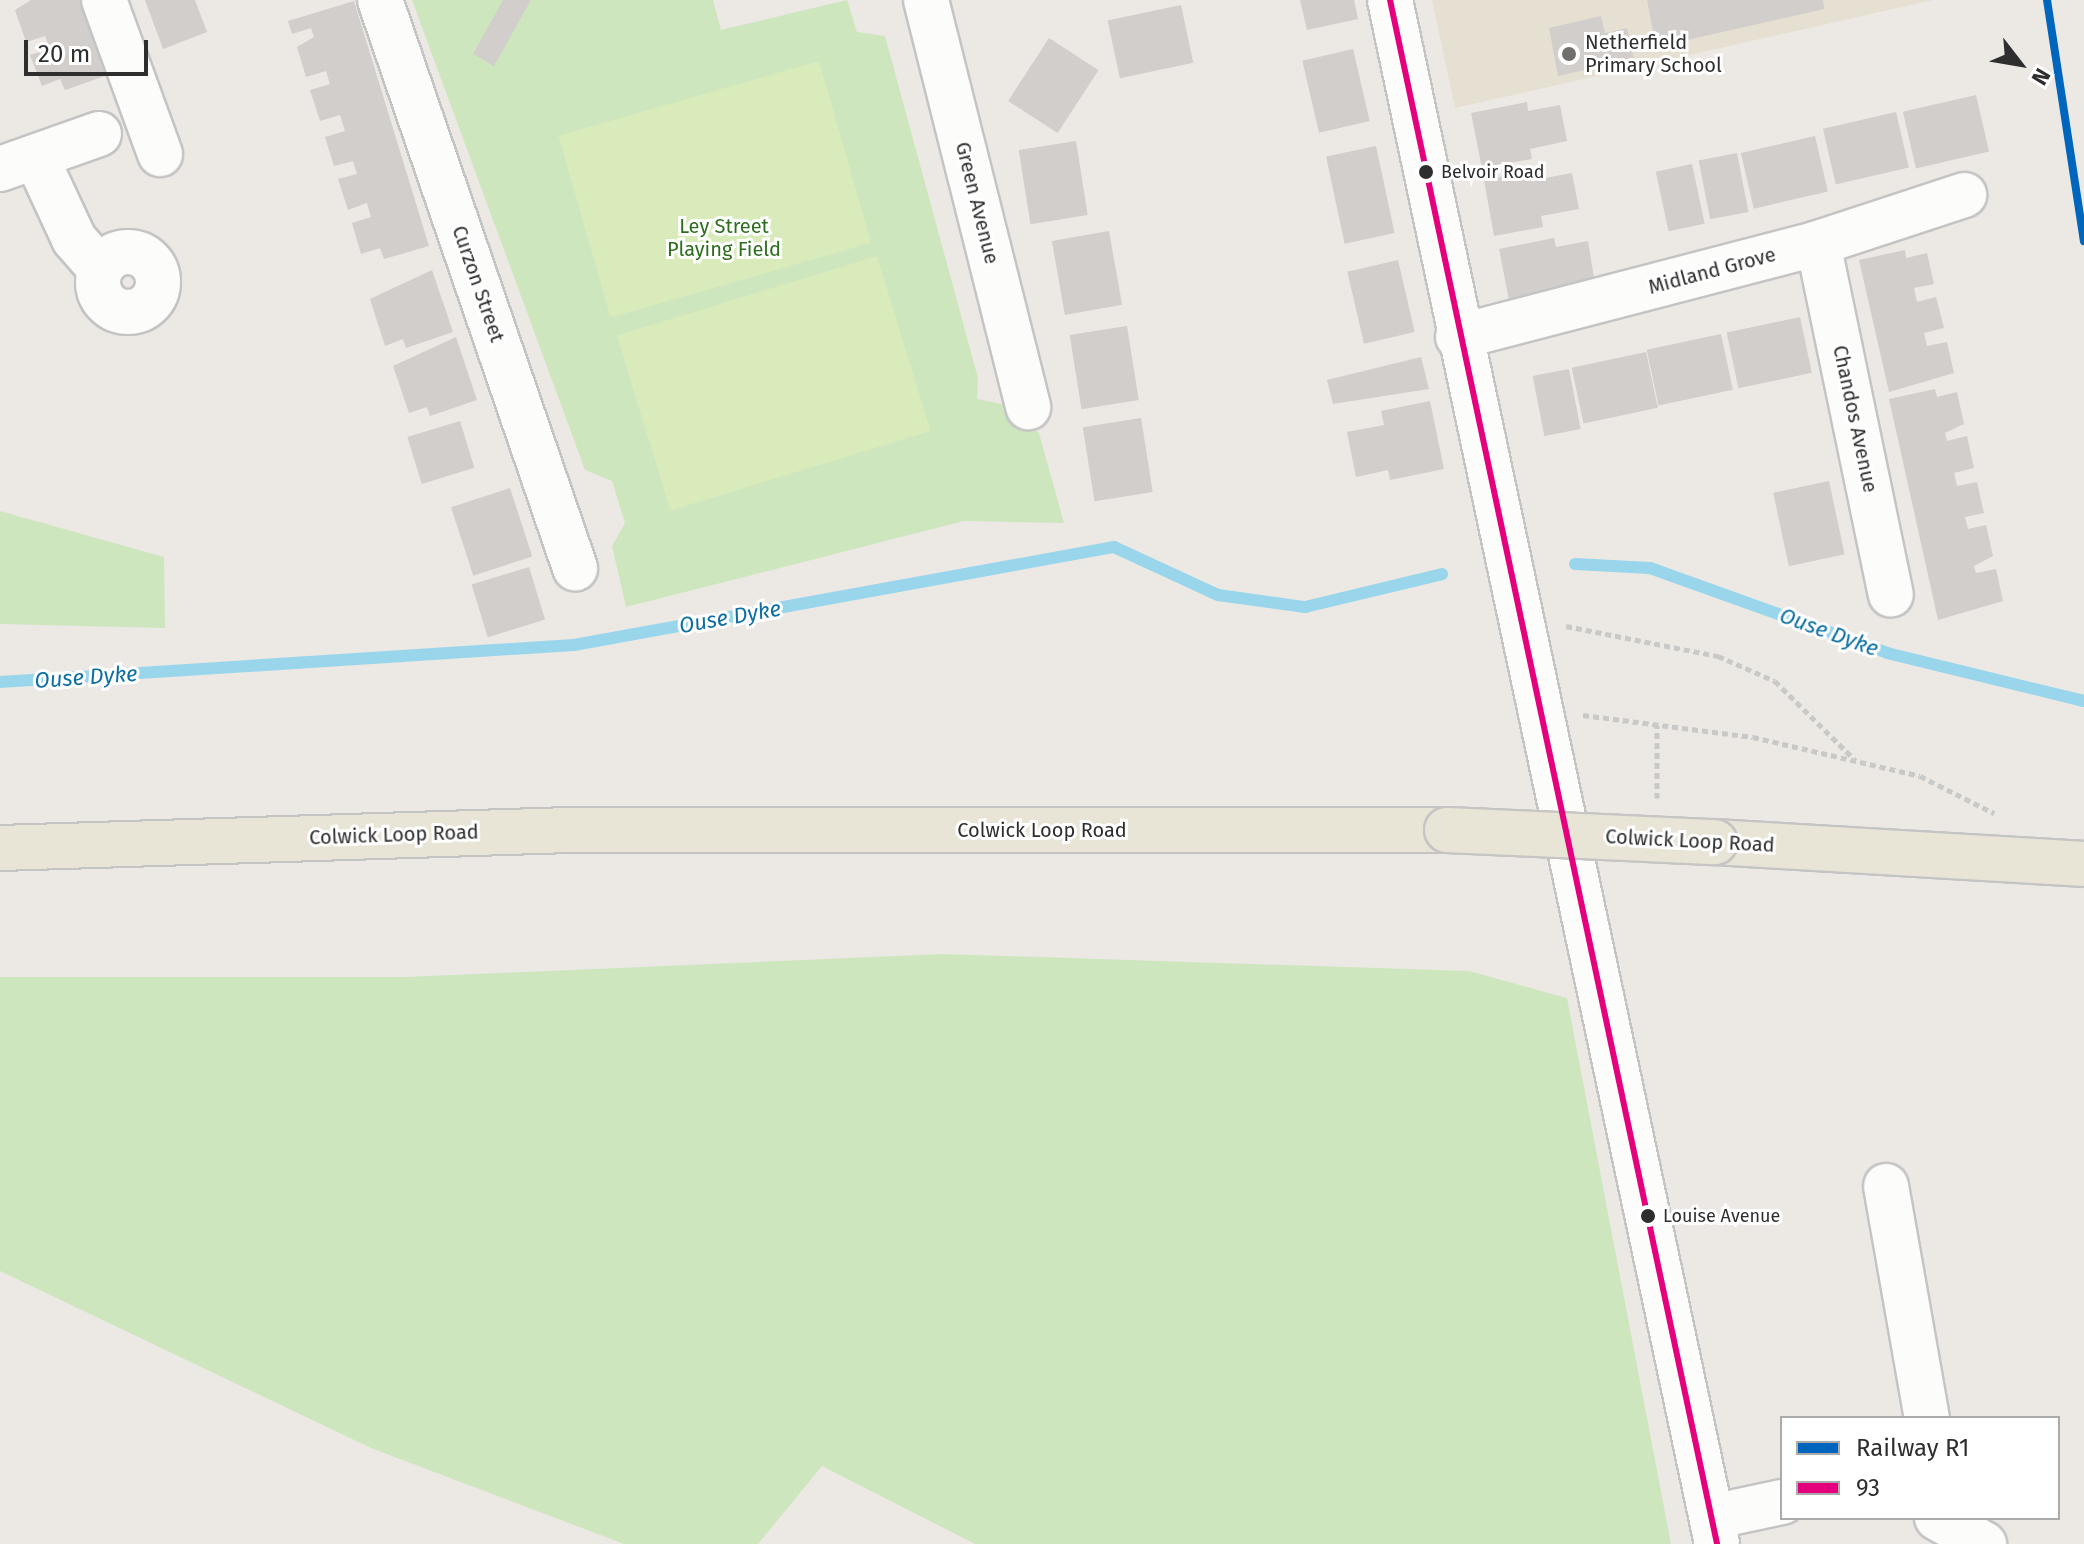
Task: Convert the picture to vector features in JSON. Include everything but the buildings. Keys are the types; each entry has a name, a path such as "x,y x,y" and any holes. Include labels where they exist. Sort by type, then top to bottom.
{"main road":[{"name":"Colwick Loop Road","path":"0,848 569,830 1447,830 2084,864"}],"street":[{"path":"104,0 160,154"},
{"name":"Curzon Street","path":"380,0 575,568"},
{"name":"Green Avenue","path":"926,0 1028,407"},
{"path":"1390,0 1458,337 1714,1530 1780,1503"},
{"path":"99,134 18,163 100,269"},
{"name":"Midland Grove","path":"1458,337 1818,243 1964,195"},
{"name":"Chandos Avenue","path":"1818,243 1891,595"},
{"path":"1886,1186 1927,1416"},
{"path":"1941,1520 1984,1544"}],"path":[{"path":"1518,617 1718,656 1775,681 1855,761"},
{"path":"1538,709 1657,725 1855,761 1920,776 1998,815"},
{"path":"1657,725 1657,790"}],"shaded area":[{"name":"Netherfield Primary School","path":"1432,0 1933,0 1455,108"}],"green space":[{"name":"Ley Street Playing Field","path":"412,0 713,0 721,30 847,0 857,32 885,36 978,378 977,399 1011,406 1039,433 1064,523 964,521 626,607 612,546 625,523 612,481 585,470"},
{"path":"819,61 871,243 611,317 558,136"},
{"path":"877,256 931,431 670,511 617,336"},
{"path":"0,511 164,557 165,628 0,624"},
{"path":"943,954 1469,971 1567,998 1671,1544 975,1544 822,1466 758,1544 624,1544 371,1448 0,1271 0,977 406,977"}],"waterway":[{"name":"Ouse Dyke","path":"0,682 574,645 1114,547 1218,595 1305,607 1442,574"},
{"name":"Ouse Dyke","path":"1575,564 1650,568 1887,653 2084,701"}],"rail line":[{"name":"R1","path":"2047,0 2084,241"}],"transit line":[{"name":"93","path":"1390,0 1717,1544"}],"place":[{"name":"Netherfield Primary School","path":"1569,54"},
{"name":"Belvoir Road","path":"1426,172"},
{"name":"Louise Avenue","path":"1648,1216"}]}
